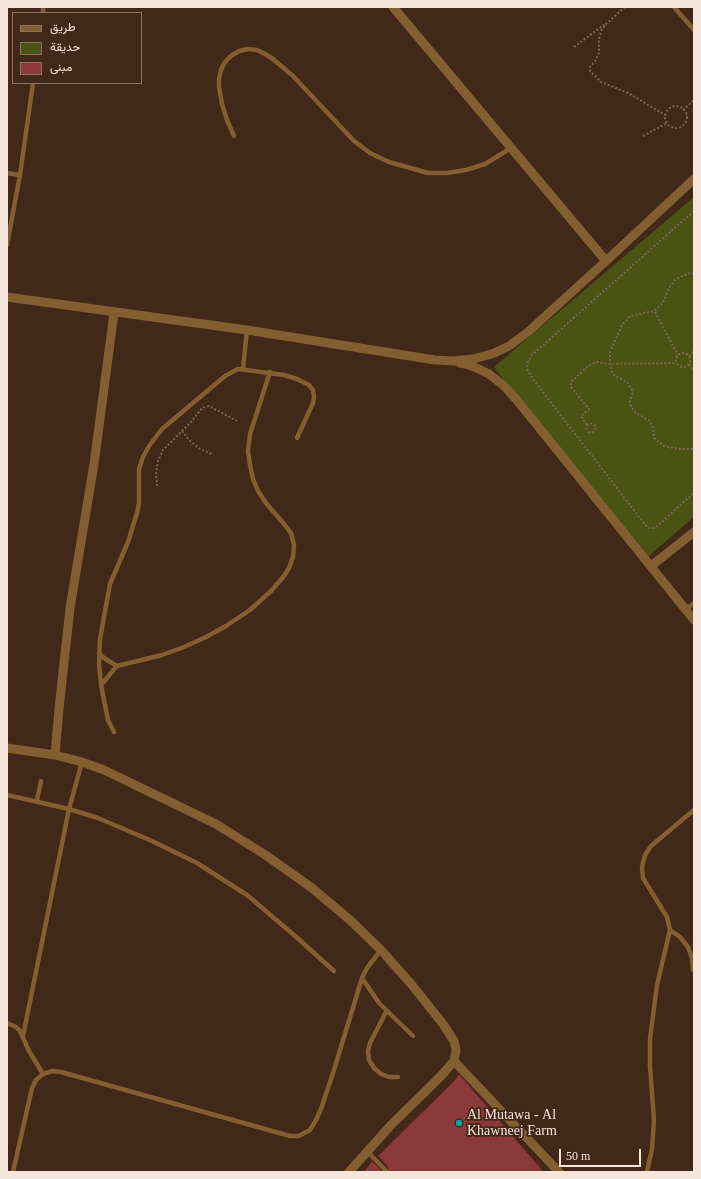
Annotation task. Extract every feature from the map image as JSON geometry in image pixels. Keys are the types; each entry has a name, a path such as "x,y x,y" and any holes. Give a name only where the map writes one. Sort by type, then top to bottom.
{"street":[{"path":"393,7 606,261"},
{"path":"7,297 114,313 247,330 435,360 454,361 480,357 492,354 509,346 528,332 694,179"},
{"path":"55,755 70,608 94,464 114,313"},
{"path":"454,361 488,374 503,385 516,399 694,620"},
{"path":"651,566 694,532"},
{"path":"7,748 55,755 82,762 124,779 216,824 268,856 312,888 345,916 381,950 412,986 449,1032 454,1041 456,1050 454,1061 367,1151 349,1172"},
{"path":"454,1061 560,1172"}],"lane":[{"path":"674,7 694,30"},
{"path":"234,136 222,104 219,79 221,70 228,59 239,51 248,49 257,50 273,59 293,76 354,141 370,153 389,162 428,173 447,173 466,170 485,164 511,148"},
{"path":"7,245 20,175 33,84"},
{"path":"7,173 20,175"},
{"path":"243,369 247,330"},
{"path":"114,732 108,720 101,685 99,653 100,639 110,584 138,514 139,470 143,457 149,446 162,429 225,376 238,369 270,372 297,379 309,385 313,390 313,403 297,438"},
{"path":"101,685 117,666 169,652 206,637 226,626 250,610 271,591 289,568 294,551 291,533 258,491 253,478 248,451 250,434 270,372"},
{"path":"685,610 694,603"},
{"path":"99,653 117,666"},
{"path":"23,1036 70,809 82,762"},
{"path":"37,800 41,781"},
{"path":"7,795 37,800 98,818 152,841 197,863 247,895 334,971"},
{"path":"646,1172 652,1149 654,1120 650,1066 652,1019 657,984 670,930 667,917 661,905 643,878 642,867 645,855 651,846 694,810"},
{"path":"670,930 680,937 688,947 692,958 693,970"},
{"path":"13,1172 32,1088 36,1080 43,1074 52,1071 61,1072 290,1136 299,1136 310,1130 321,1109 362,978 367,968 381,950"},
{"path":"362,978 386,1012 413,1036"},
{"path":"386,1012 370,1043 368,1051 369,1060 374,1068 381,1074 389,1077 398,1077"},
{"path":"7,1024 16,1027 23,1036 43,1074"},
{"path":"367,1151 387,1172"}],"path":[{"path":"574,47 606,24 624,7"},
{"path":"606,24 601,31 599,39 599,53 596,60 590,67 590,72 601,82 628,93 665,115 667,123 673,127 681,126 686,120 683,110 676,106 672,107 666,112 665,115"},
{"path":"683,110 694,100"},
{"path":"644,136 667,123"},
{"path":"694,211 532,355 528,360 527,366 532,378 647,527 654,528 694,493"},
{"path":"694,274 690,273 676,279 669,288 663,303 654,311 630,316 622,325 610,352 610,364 614,376 623,379 630,386 632,390 630,402 631,407 636,413 650,421 653,428 654,438 664,446 678,449 694,449"},
{"path":"654,311 678,355"},
{"path":"689,356 694,352"},
{"path":"676,363 675,360 678,355 684,353 689,356"},
{"path":"688,365 690,362 689,356"},
{"path":"587,425 594,425 595,429 593,432 591,433 587,431 587,425 582,416 589,409 570,388 570,383 592,363 676,363 680,367 686,367 688,365"},
{"path":"688,365 694,369"},
{"path":"157,486 156,473 158,461 163,450 202,408 205,406 213,408 237,421"},
{"path":"182,431 190,441 200,449 212,454"}],"green space":[{"path":"694,197 694,517 643,561 494,367"}],"building":[{"name":"Al Mutawa - Al Khawneej Farm","path":"459,1074 544,1172 388,1172 388,1167 378,1156 454,1081"},
{"path":"372,1161 383,1172 364,1172"}],"place":[{"name":"Al Mutawa - Al Khawneej Farm","path":"459,1123"}]}
